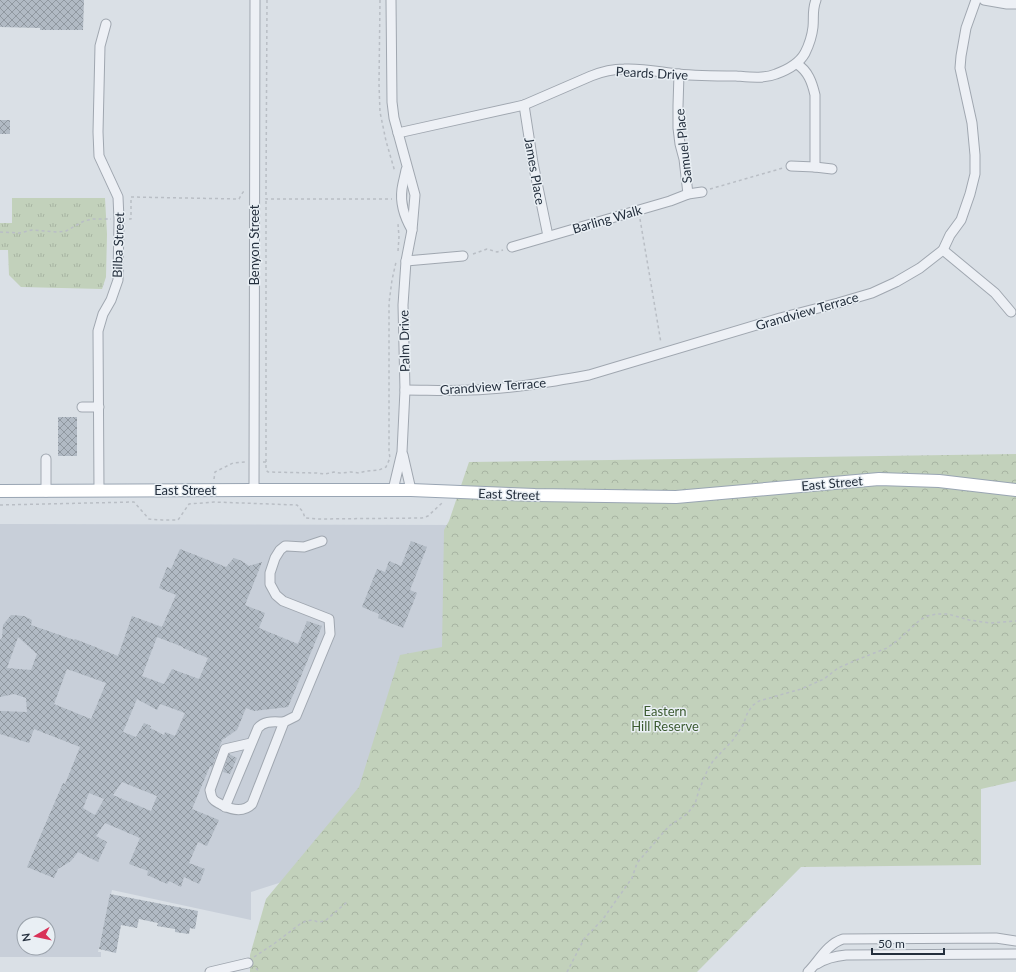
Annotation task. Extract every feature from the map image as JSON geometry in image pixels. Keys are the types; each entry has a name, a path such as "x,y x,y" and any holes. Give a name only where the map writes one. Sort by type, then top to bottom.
{"main road":[{"name":"East Street","path":"0,491 411,490 534,495 676,497 879,479 939,481 1016,490"}],"street":[{"name":"Benyon Street","path":"254,490 255,0"},
{"name":"Palm Drive","path":"391,0 392,102 394,118 415,195 412,230 401,261 405,390 402,452 393,490"},
{"path":"815,167 815,95 808,75 803,68 797,64 810,41 813,26 813,11 816,0"},
{"name":"Grandview Terrace","path":"405,390 470,390 501,388 590,375 780,318 872,293 896,282 920,268 943,250 950,235 961,220 975,174 972,123 960,68 966,28 976,0"},
{"path":"984,0 1006,4 1016,4"},
{"name":"Bilba Street","path":"100,491 98,331 118,280 119,219 118,197 100,156 98,125 100,46 106,24"},
{"name":"Peards Drive","path":"398,133 524,105 608,70 630,69 679,74 767,76 775,75 797,64"},
{"name":"Samuel Place","path":"679,74 678,128 684,159 688,194"},
{"name":"James Place","path":"524,105 533,163 548,236"},
{"name":"Palm Drive","path":"406,162 405,177 402,188 402,200 407,221 412,230"},
{"path":"791,166 832,169"},
{"name":"Barling Walk","path":"512,247 670,201 688,194 702,192"},
{"path":"943,250 995,294 1011,312"},
{"path":"401,261 463,256"},
{"path":"82,407 99,407"},
{"name":"Palm Drive","path":"402,452 411,490"},
{"path":"46,459 46,492"},
{"path":"251,743 225,749 210,790 211,796 214,800 225,807 234,810 249,808 252,804 283,725 296,716 330,634 330,619 283,601 276,595 270,584 270,573 275,558 280,550 285,546 304,547 322,540"},
{"path":"225,807 258,728 261,724 267,722 283,725"},
{"path":"811,969 829,948 836,942 843,940 996,938 1016,941"},
{"path":"811,969 823,960 846,955 1016,954"},
{"path":"210,972 248,963"}],"path":[{"path":"267,0 266,470 268,472 325,474 334,472 340,474 379,470 386,467 390,458 389,303 392,280 401,261"},
{"path":"702,192 791,166"},
{"path":"131,219 131,197 239,199 242,192"},
{"path":"266,199 395,199"},
{"path":"638,210 663,353"},
{"path":"0,232 20,233 32,230 57,232 66,231 84,221 108,218"},
{"path":"397,255 399,237 398,219"},
{"path":"463,256 487,249 497,252 512,247"},
{"path":"214,479 215,472 232,463 266,462"},
{"path":"567,972 584,939 603,919 632,878 637,863 669,826 687,814 695,804 708,769 713,761 733,740 743,725 752,706 759,701 801,689 824,679 838,668 859,658 887,648 920,620 927,616 948,614 969,620 990,623 1016,621"},
{"path":"248,963 254,957 300,924 313,920 318,922 325,921 347,902"}],"shaded area":[{"path":"0,524 462,525 463,824 251,892 251,920 112,890 98,952 101,952 101,957 0,957"}],"green space":[{"path":"12,198 105,198 107,234 106,277 102,289 21,287 9,275 8,250 0,250 0,223 12,223"},
{"name":"Eastern Hill Reserve","path":"1016,454 1016,781 981,789 981,865 801,867 697,972 250,972 250,955 266,899 359,787 400,655 442,647 444,530 449,521 469,462"}],"building":[{"path":"0,0 84,0 83,30 40,30 40,28 0,27"},
{"path":"0,120 10,120 10,134 0,134"},
{"path":"58,417 77,417 77,456 58,456"},
{"path":"411,541 427,547 410,590 417,593 403,628 378,618 379,614 362,607 377,569 385,572 389,561 401,566"},
{"path":"180,549 226,567 234,558 249,566 262,562 245,605 265,613 259,628 298,644 307,621 322,626 288,707 254,711 246,708 237,730 222,740 212,767 210,766 192,809 219,820 207,846 198,842 189,863 205,869 199,884 184,877 181,887 169,881 167,884 147,875 148,871 129,864 140,838 105,823 96,836 107,842 98,862 78,852 71,861 58,869 54,878 27,867 63,783 65,784 80,747 34,729 29,743 0,734 0,711 27,712 26,698 14,694 0,697 0,640 2,638 3,625 11,615 24,616 32,620 31,625 74,640 75,639 118,656 132,616 162,627 176,595 159,588 167,567 171,569","holes":["18,637 37,654 31,670 7,668","157,637 208,658 199,679 172,669 164,684 142,676","67,669 106,683 91,719 54,704","137,699 157,710 160,704 185,713 175,736 165,732 164,735 150,728 151,726 144,723 136,737 123,732","122,782 157,796 151,811 113,795","89,793 104,799 95,815 83,808"]},
{"path":"229,754 237,758 230,774 223,772"},
{"path":"110,894 198,911 195,929 190,928 189,934 175,932 175,929 157,926 158,923 139,919 137,928 121,925 116,953 99,949"}]}
